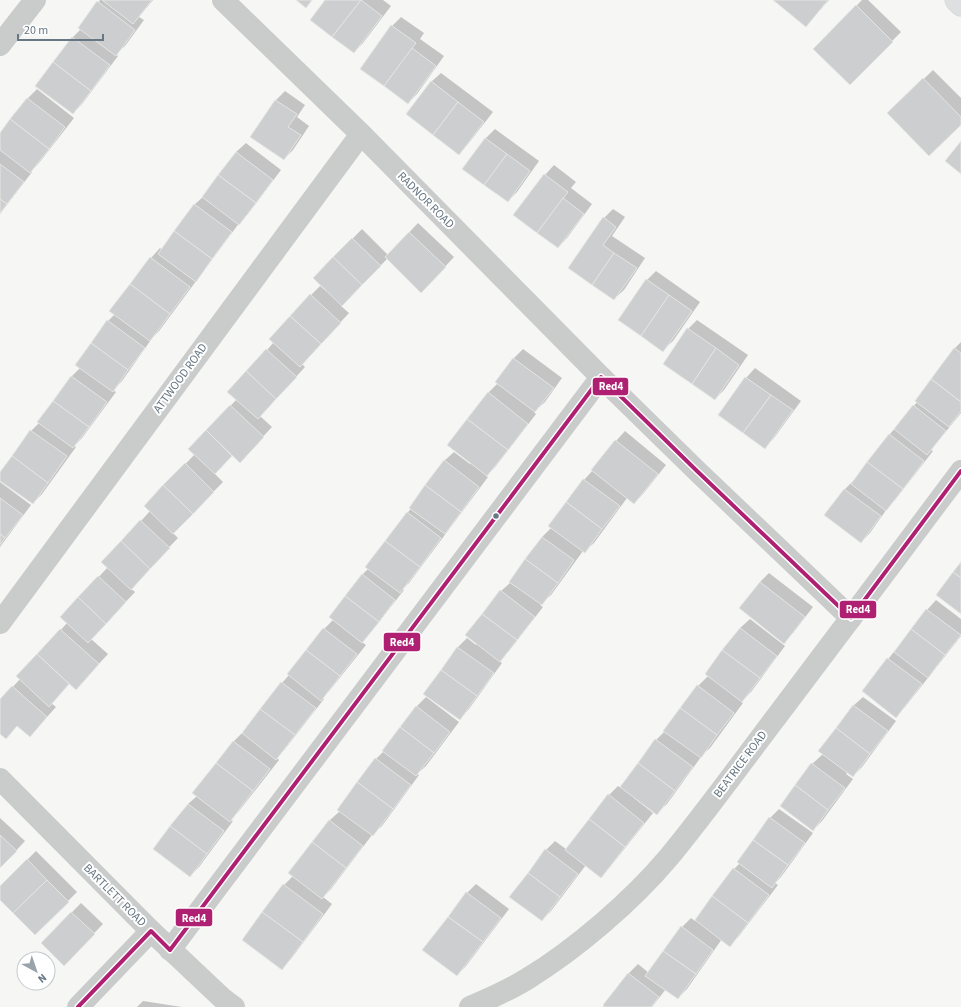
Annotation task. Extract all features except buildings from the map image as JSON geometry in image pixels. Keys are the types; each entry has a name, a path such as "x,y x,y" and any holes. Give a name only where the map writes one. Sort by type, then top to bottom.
{"main road":[{"path":"956,0 961,5"}],"street":[{"path":"0,45 35,0"},
{"name":"RADNOR ROAD","path":"223,0 361,134 601,377 851,618"},
{"name":"ATTWOOD ROAD","path":"0,622 361,134"},
{"path":"170,950 601,377"},
{"name":"BEATRICE ROAD","path":"470,1007 526,980 560,956 608,918 668,858 851,618 961,470"},
{"name":"BARTLETT ROAD","path":"0,779 170,950 222,998 234,1007"},
{"path":"78,1007 151,931"}],"transit line":[{"name":"Red4","path":"78,1007 151,931 170,950 601,377 851,618 961,471"}]}
